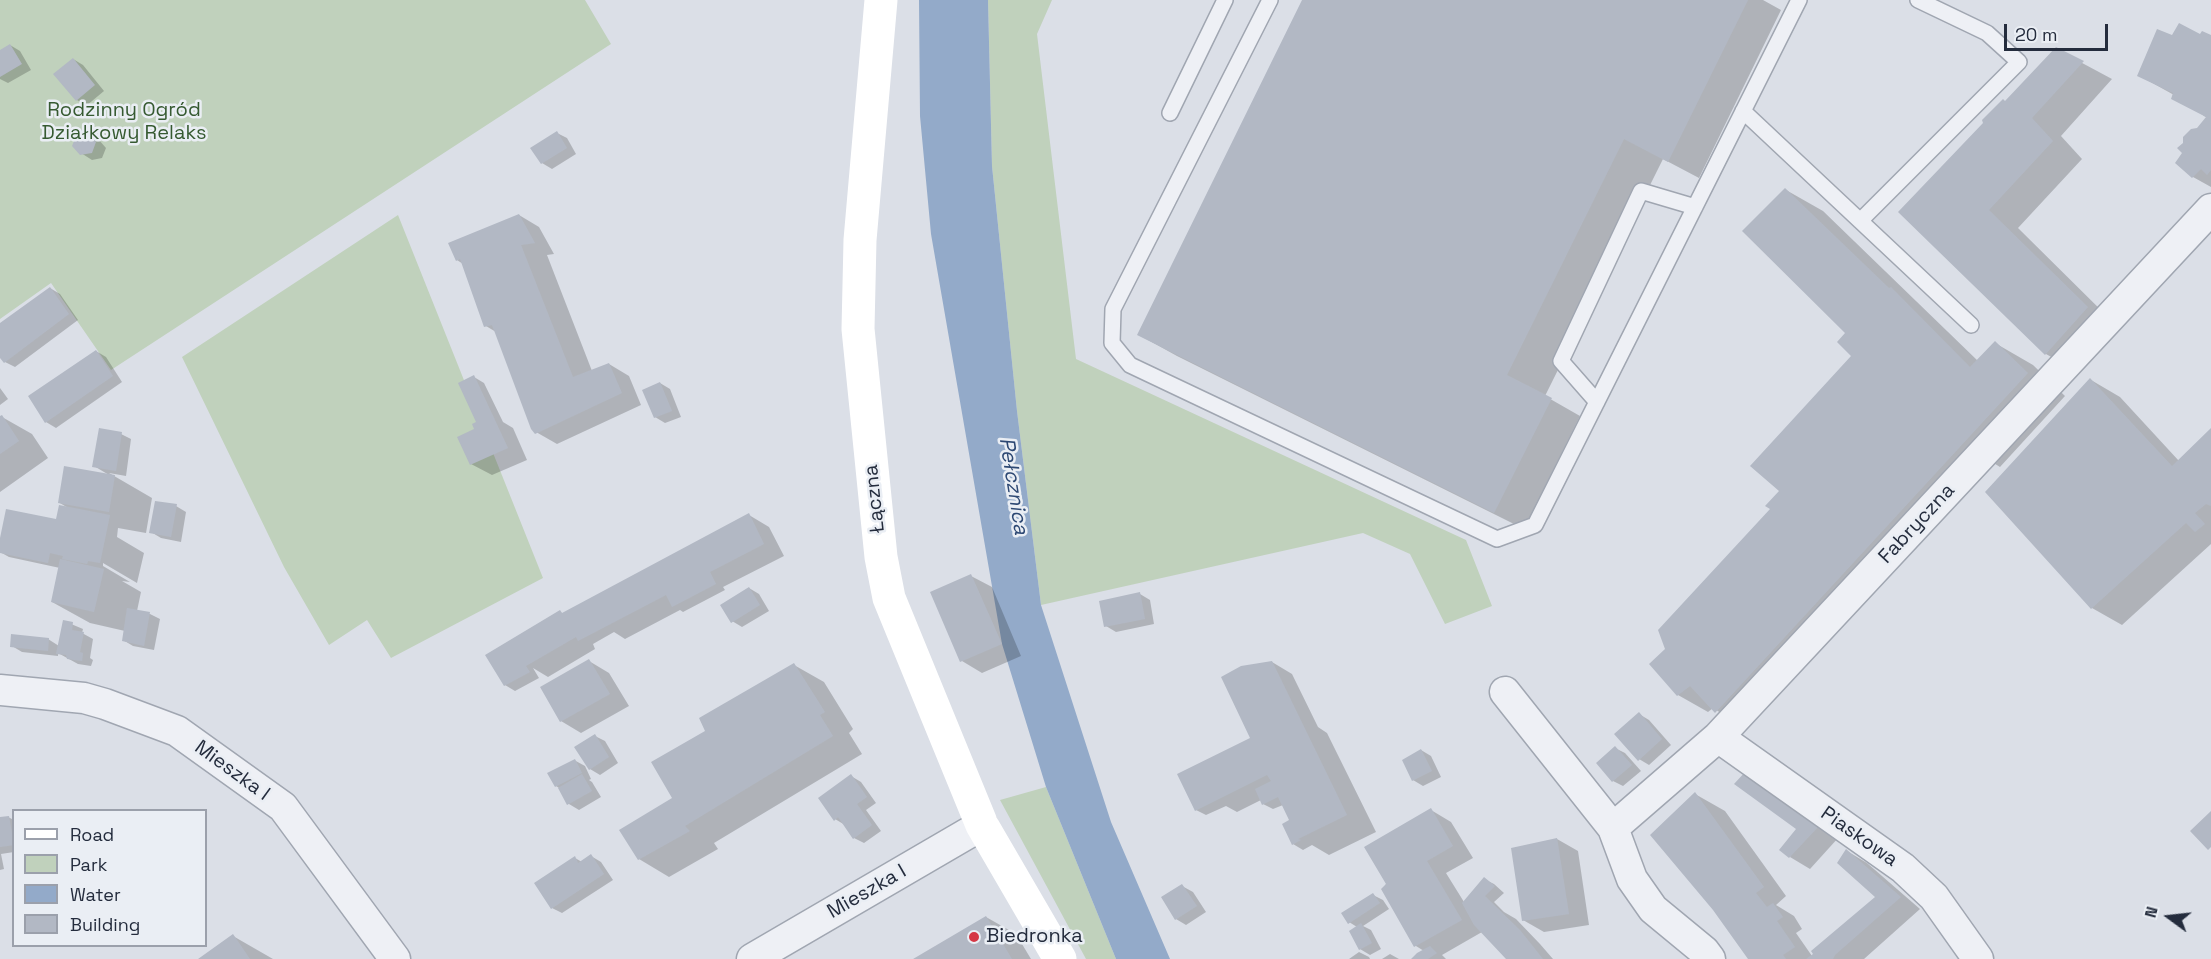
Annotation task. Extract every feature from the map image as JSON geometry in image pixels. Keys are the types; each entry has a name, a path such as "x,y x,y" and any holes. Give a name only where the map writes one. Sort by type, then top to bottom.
{"street":[{"name":"Łączna","path":"881,0 860,240 858,328 881,557 889,598 982,825 1060,959"},
{"name":"Fabryczna","path":"1613,828 1718,737 2211,209"},
{"name":"Mieszka I","path":"0,690 84,698 177,731 283,807 394,959"},
{"path":"1505,692 1613,828 1632,879 1653,909 1704,951 1710,959"},
{"name":"Piaskowa","path":"1718,737 1903,868 1934,897 1978,959"},
{"name":"Mieszka I","path":"752,959 982,825"}],"lane":[{"path":"1170,113 1225,0"},
{"path":"1270,0 1113,309 1112,343 1130,365 1497,539 1535,525 1799,0"},
{"path":"1860,221 2019,62 1986,33 1918,0"},
{"path":"1743,111 1971,325"},
{"path":"1597,402 1561,361 1641,191 1695,207"}],"green space":[{"name":"Rodzinny Ogród Działkowy Relaks","path":"0,0 585,0 611,44 111,370 51,283 0,319"},
{"path":"988,0 1052,0 1037,34 1076,359 1466,540 1492,606 1445,624 1410,554 1363,533 1041,605 1017,411 992,166"},
{"path":"398,215 543,578 391,658 367,620 329,645 284,567 182,357"},
{"path":"1046,787 1116,959 1086,959 1000,800"}],"water":[{"name":"Pełcznica","path":"919,0 988,0 992,166 1017,411 1041,605 1111,822 1170,959 1116,959 1046,787 1002,644 931,234 920,116"}],"building":[{"path":"1302,0 1748,0 1668,162 1624,139 1507,375 1552,398 1494,513 1137,335"},
{"path":"2179,23 2200,34 2202,31 2211,35 2211,170 2207,175 2201,169 2192,178 2175,163 2182,153 2177,148 2183,143 2183,137 2191,129 2197,128 2206,117 2171,99 2173,93 2137,76 2157,29 2172,35"},
{"path":"10,44 22,64 0,77 0,50"},
{"path":"2056,47 2084,61 2032,118 2053,141 1989,210 2088,307 2045,355 1898,212 1983,123 1982,120 2003,99 2005,101"},
{"path":"73,58 95,85 76,101 53,74"},
{"path":"557,131 567,148 541,164 530,148"},
{"path":"89,133 96,142 92,153 80,155 72,146 77,134"},
{"path":"1785,188 1889,288 1891,287 1970,367 1995,341 2028,373 1715,713 1690,686 1677,696 1649,664 1665,649 1658,630 1770,509 1765,506 1779,491 1750,466 1851,356 1837,342 1845,333 1742,231"},
{"path":"519,214 535,243 521,245 573,377 609,363 622,393 535,434 531,429 492,325 484,327 460,259 456,261 448,243"},
{"path":"50,287 69,314 4,363 0,358 0,323"},
{"path":"96,350 113,376 45,423 28,396"},
{"path":"474,375 508,448 470,465 457,437 474,429 472,424 476,422 458,383"},
{"path":"2090,378 2172,466 2211,428 2211,506 2206,504 2195,513 2205,524 2195,532 2186,523 2091,609 1985,492"},
{"path":"660,382 672,411 654,418 642,390"},
{"path":"2,415 19,441 0,454 0,416"},
{"path":"99,428 122,432 116,471 92,467"},
{"path":"64,466 115,475 109,512 58,503"},
{"path":"155,501 177,504 171,537 149,533"},
{"path":"59,505 110,515 100,563 88,561 87,564 62,559 63,556 50,553 48,563 0,553 0,538 6,509 56,519"},
{"path":"749,513 764,544 710,572 716,584 672,607 666,595 578,641 576,637 526,666 530,672 504,686 485,655 560,610 562,613"},
{"path":"60,559 104,569 94,612 51,602"},
{"path":"971,574 1002,644 960,662 930,592"},
{"path":"749,587 760,605 731,623 720,605"},
{"path":"1140,592 1145,619 1104,627 1099,601"},
{"path":"127,608 150,612 144,646 122,641"},
{"path":"63,620 73,622 72,630 84,632 80,652 83,653 82,661 67,659 66,655 56,654"},
{"path":"11,634 49,638 48,651 10,647"},
{"path":"589,659 610,694 560,722 540,687"},
{"path":"1272,661 1347,815 1298,839 1301,840 1292,845 1282,824 1289,820 1278,797 1262,805 1255,789 1271,781 1267,775 1195,811 1177,774 1250,738 1221,677 1241,666"},
{"path":"794,663 825,712 820,715 833,736 685,826 690,831 638,860 619,830 672,798 651,762 705,731 699,718"},
{"path":"1639,712 1662,739 1638,761 1614,734"},
{"path":"595,734 609,757 589,770 574,747"},
{"path":"1615,746 1632,765 1612,782 1596,763"},
{"path":"1421,749 1432,771 1412,781 1402,760"},
{"path":"575,759 582,773 555,787 547,773"},
{"path":"1746,771 1820,825 1789,858 1779,850 1796,829 1734,784"},
{"path":"582,774 592,791 567,805 558,788"},
{"path":"851,774 867,797 857,804 872,825 853,839 838,817 834,821 818,798"},
{"path":"1695,792 1764,887 1756,893 1767,907 1773,903 1783,917 1777,921 1795,947 1783,955 1786,959 1748,959 1713,910 1650,835"},
{"path":"1431,808 1453,846 1427,861 1462,920 1414,947 1381,889 1386,884 1364,847"},
{"path":"2211,811 2211,847 2208,850 2190,831"},
{"path":"9,816 12,845 0,847 0,817"},
{"path":"1557,838 1569,914 1522,921 1511,848"},
{"path":"1846,849 1901,897 1833,959 1806,959 1813,954 1811,951 1875,897 1837,863"},
{"path":"591,854 604,874 551,909 534,883 575,856 578,863"},
{"path":"1484,877 1495,886 1485,896 1520,930 1543,959 1506,959 1474,925 1462,903"},
{"path":"1182,884 1197,906 1175,920 1161,897"},
{"path":"1373,893 1380,903 1348,924 1341,913"},
{"name":"Biedronka","path":"986,916 1012,959 913,959"},
{"path":"1361,923 1372,943 1359,950 1349,931"},
{"path":"233,934 250,959 198,959"},
{"path":"1430,946 1437,953 1428,959 1411,959 1417,953"}],"place":[{"name":"Biedronka","path":"974,937"}]}
